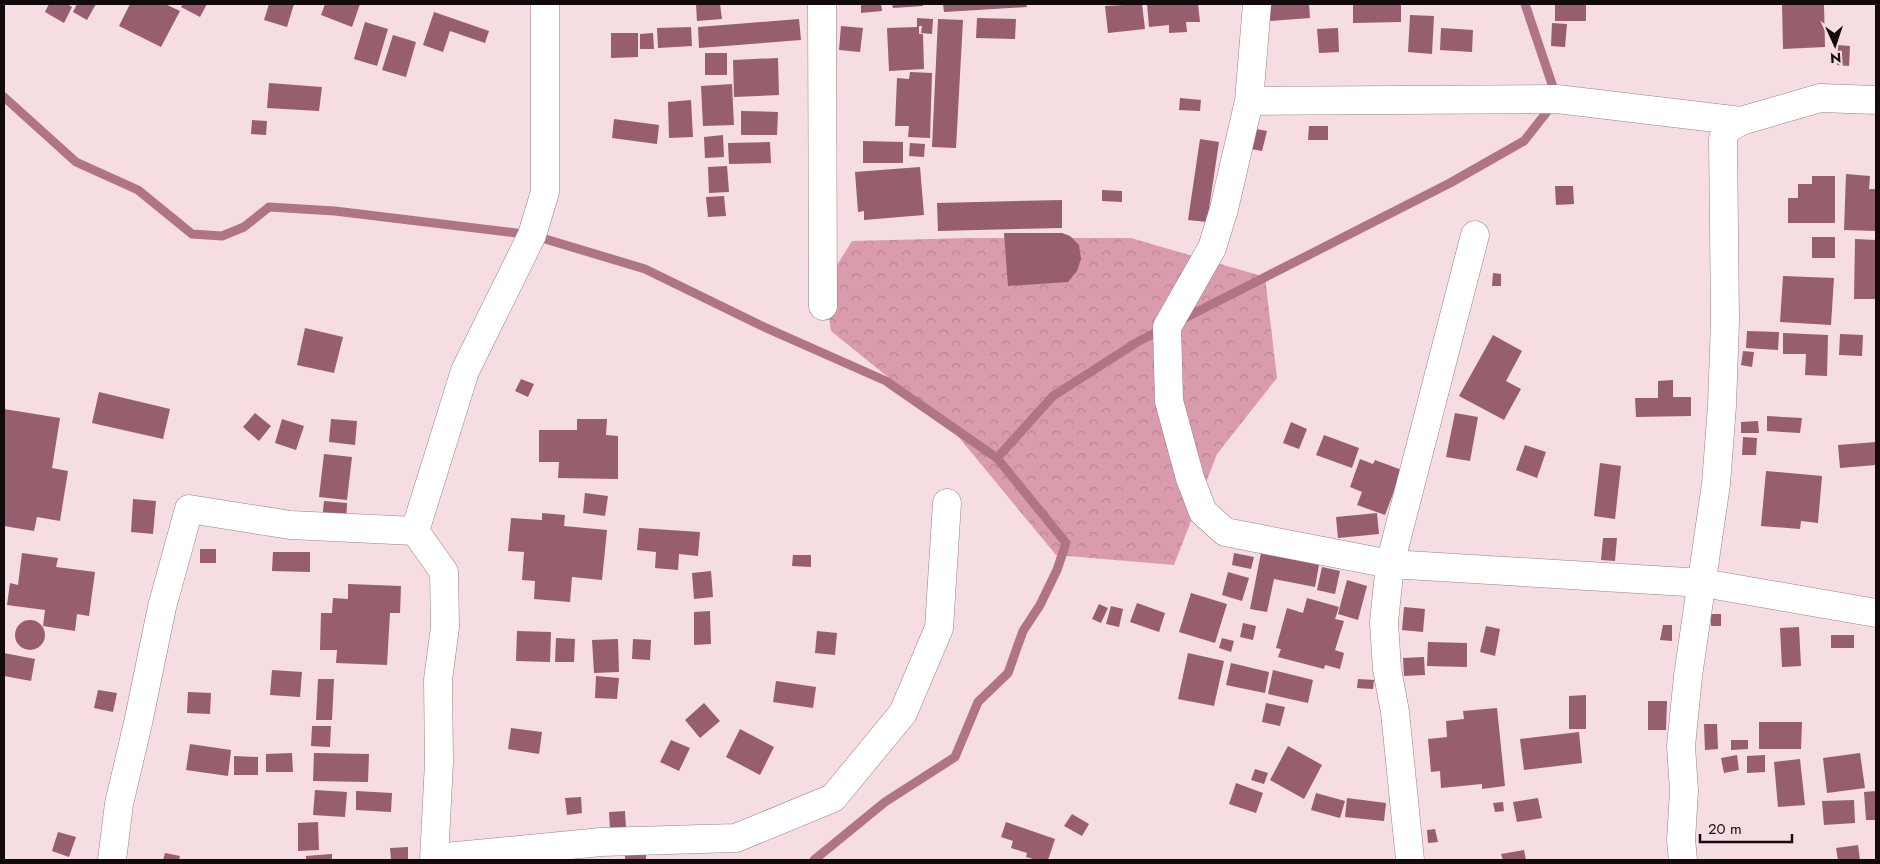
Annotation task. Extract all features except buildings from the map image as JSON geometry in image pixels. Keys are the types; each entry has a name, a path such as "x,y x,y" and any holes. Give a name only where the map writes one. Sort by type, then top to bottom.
{"street":[{"path":"415,531 465,371 532,236 545,192 545,4"},
{"path":"822,4 822,306"},
{"path":"1257,4 1249,101 1234,171 1212,248 1167,327 1169,400 1190,478 1203,512 1225,532 1390,564 1703,583 1876,613"},
{"path":"1683,860 1681,840 1684,791 1681,746 1688,676 1716,484 1722,406 1725,321 1722,149 1727,129 1741,120 1820,98 1876,100"},
{"path":"1249,101 1557,99 1741,120"},
{"path":"1410,860 1395,712 1386,660 1384,622 1390,564 1475,235"},
{"path":"415,531 444,572 445,627 438,680 439,762 435,859 601,842 736,838 833,798 903,713 939,628 947,503"},
{"path":"112,860 119,804 162,607 189,509 290,525 415,531"}],"green space":[{"path":"969,238 1131,238 1265,277 1277,378 1217,454 1174,565 1056,555 952,429 831,331 824,286 852,241"}],"waterway":[{"path":"1179,321 1450,183 1524,141 1557,99 1525,4"},
{"path":"4,97 76,162 138,190 192,234 222,236 244,227 269,207 335,211 532,235 645,269 762,326 886,381 997,458 1066,543 1057,570 1040,605 1023,631 1008,673 978,702 955,757 885,802 814,860"},
{"path":"997,458 1053,396 1139,341 1163,329"}]}
